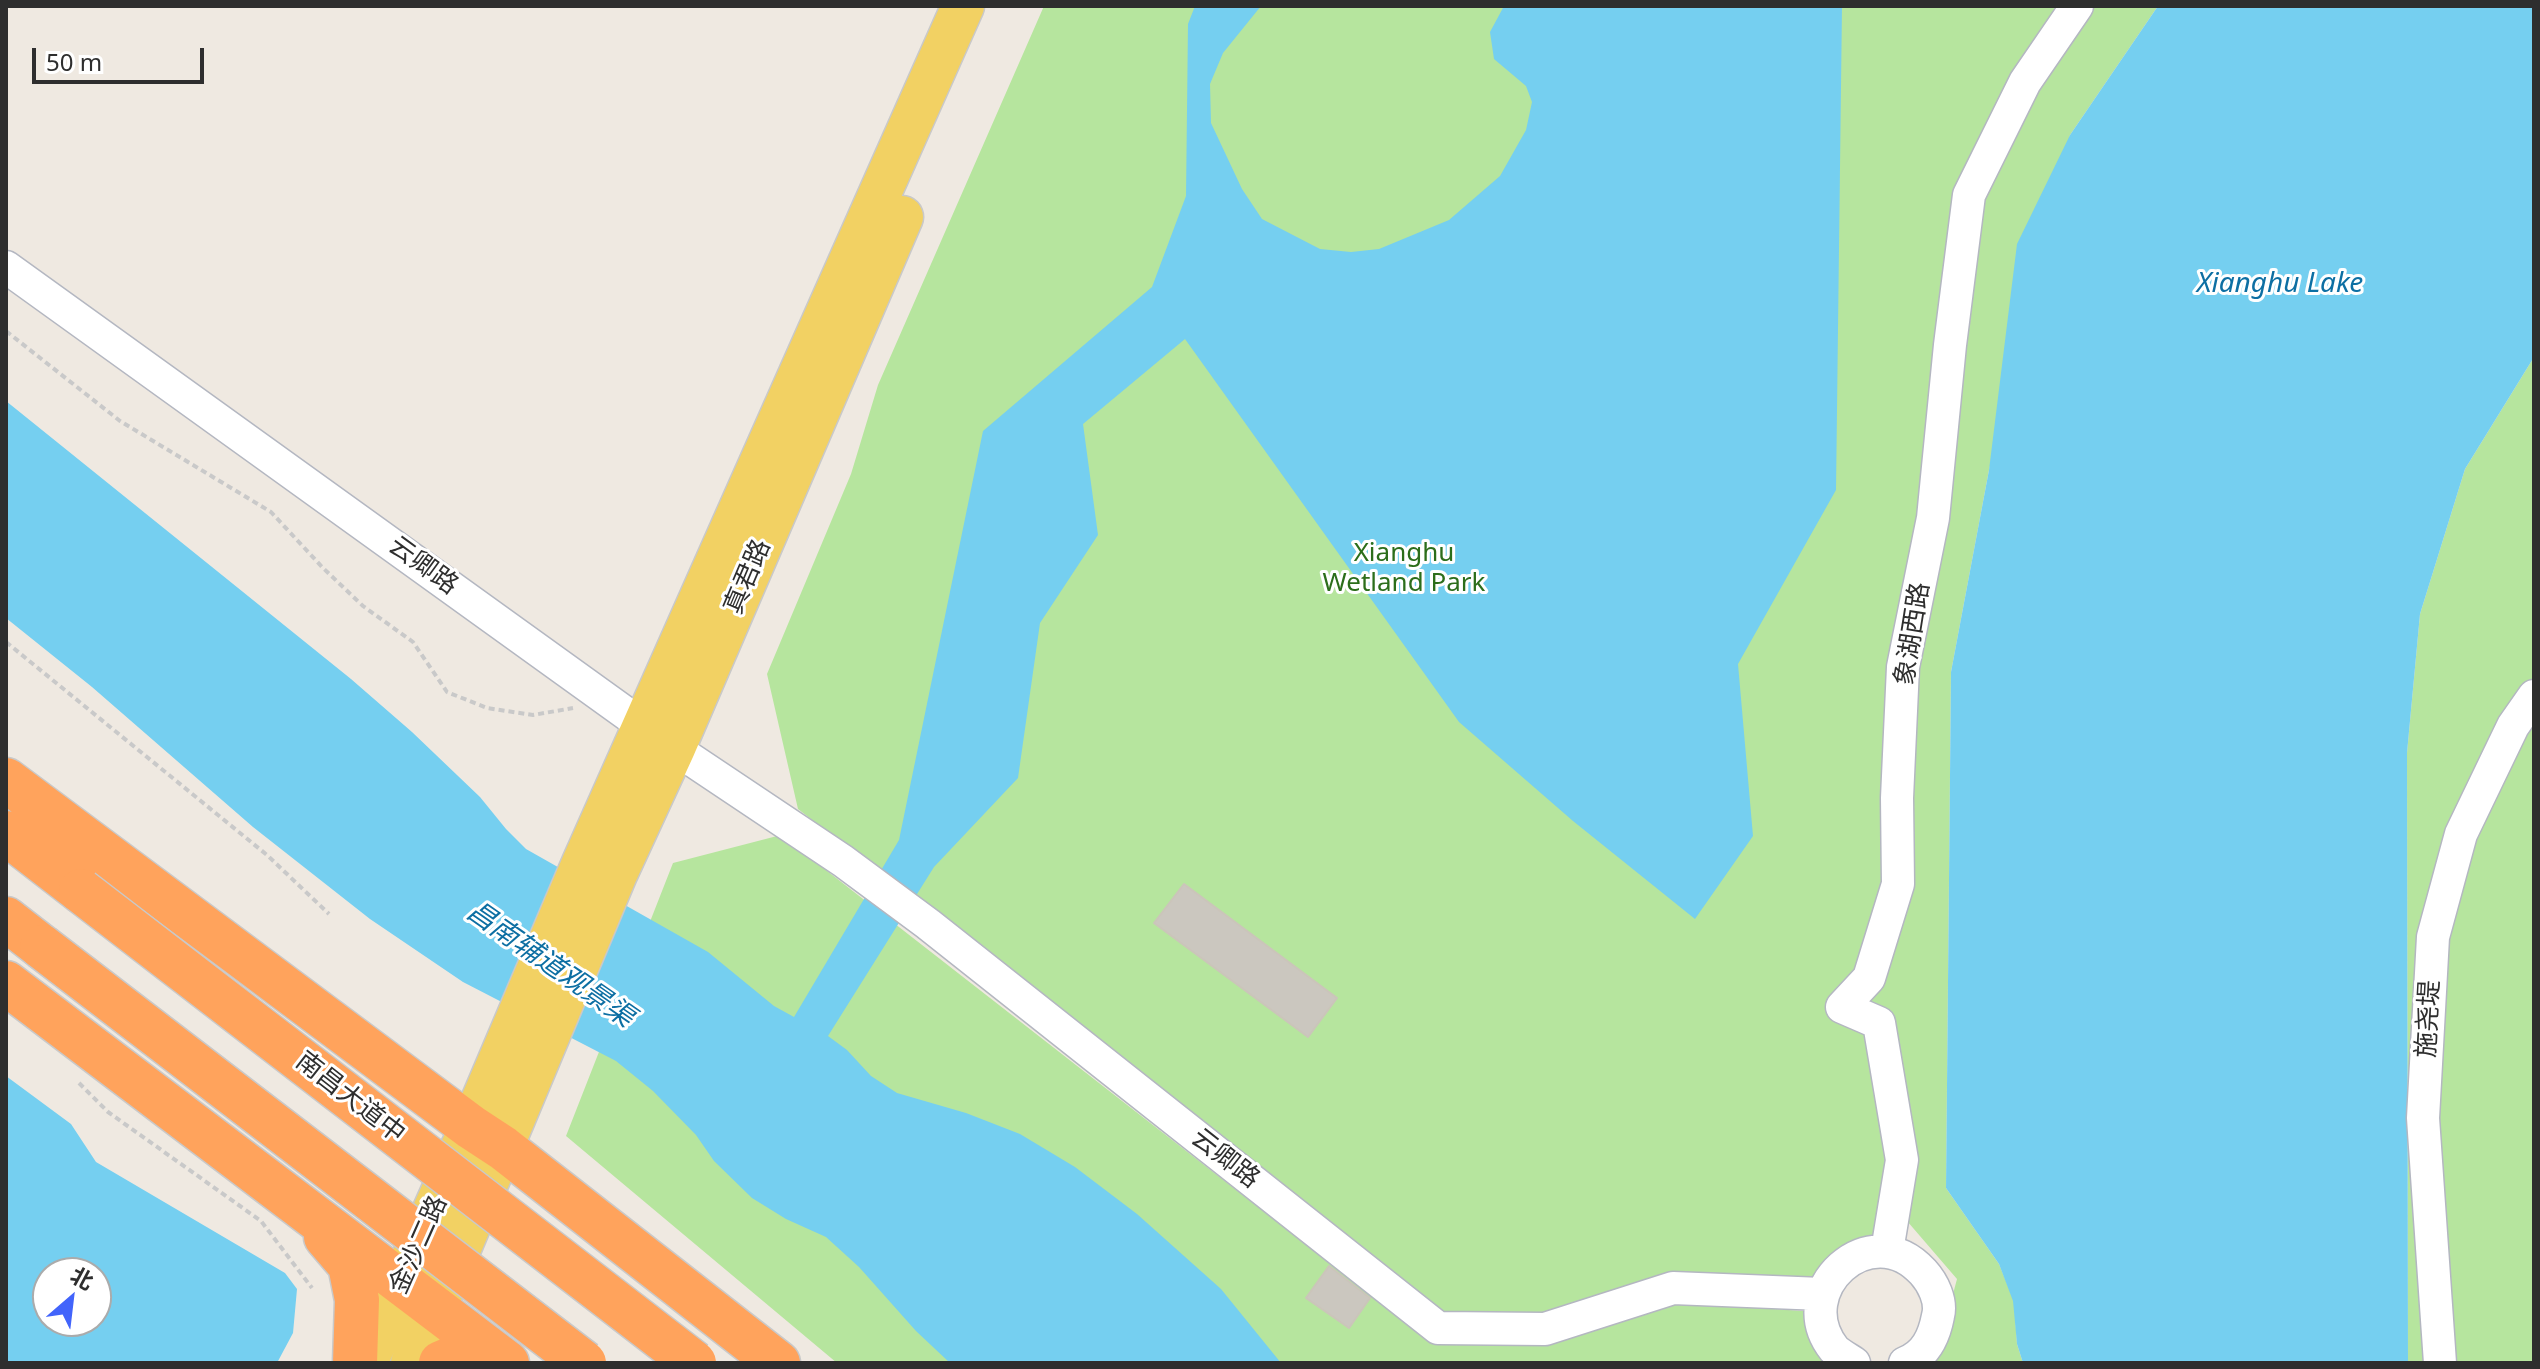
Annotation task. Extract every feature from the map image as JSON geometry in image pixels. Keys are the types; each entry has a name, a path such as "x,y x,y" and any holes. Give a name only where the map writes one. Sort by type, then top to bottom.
{"highway":[{"path":"6,780 487,1138 778,1363"},
{"name":"南昌大道中","path":"6,833 694,1363"},
{"path":"6,919 584,1363"},
{"path":"6,983 505,1361"},
{"path":"302,1208 350,1265 357,1300 355,1363"},
{"path":"441,1363 467,1352 505,1361"}],"main road":[{"name":"真君路","path":"659,737 963,6"},
{"name":"真君路","path":"487,1138 600,868 993,6"},
{"name":"金沙二路","path":"366,1363 419,1296 487,1138"},
{"name":"金沙二路","path":"412,1363 419,1296"}],"street":[{"name":"象湖西路","path":"1887,1251 1902,1160 1879,1023 1842,1007 1869,978 1898,884 1897,798 1903,667 1933,518 1969,195 2025,82 2077,6"},
{"name":"云卿路","path":"6,267 659,737 843,861 928,924 1438,1328 1545,1329 1673,1288 1822,1294"},
{"name":"施尧堤","path":"2440,1363 2423,1118 2433,937 2461,834 2513,726 2534,696"},
{"path":"1854,1363 1835,1349 1821,1323 1822,1294 1836,1270 1859,1254 1887,1251 1914,1261 1933,1282 1940,1310 1933,1338 1912,1362"}],"path":[{"path":"6,331 120,421 271,512 363,606 413,642 447,692 487,708 533,715 611,702"},
{"path":"6,642 267,855 329,914"},
{"path":"78,1082 108,1112 261,1221 312,1288"}],"green space":[{"name":"Xianghu Wetland Park","path":"1044,6 2158,6 2070,135 1989,470 1951,672 1946,1188 1999,1264 2014,1301 2017,1344 2023,1363 1924,1363 1940,1343 1957,1279 1901,1214 1807,1283 1461,1326 798,809 767,674 851,474 878,385"},
{"path":"2534,357 2534,1363 2408,1363 2407,753 2420,614 2465,469"},
{"path":"781,835 1426,1338 1674,1302 1803,1311 1840,1363 837,1363 566,1136 673,863"}],"water":[{"name":"昌南辅道观景渠","path":"1195,6 1261,6 1223,53 1210,84 1211,123 1242,189 1262,219 1320,249 1351,252 1379,249 1449,220 1500,176 1526,130 1532,102 1526,86 1494,59 1490,32 1504,6 1842,6 1836,490 1738,664 1753,836 1695,919 1573,821 1459,722 1185,339 1083,424 1098,535 1040,623 1018,778 934,867 828,1036 847,1050 871,1076 897,1093 966,1113 1020,1134 1075,1167 1137,1214 1221,1289 1281,1363 950,1363 916,1331 859,1267 826,1237 786,1219 752,1198 714,1161 696,1135 653,1091 616,1061 463,982 370,919 253,827 92,687 6,618 6,401 351,679 480,797 526,849 708,952 774,1006 794,1017 899,840 983,431 1152,287 1186,196 1188,24"},
{"name":"Xianghu Lake","path":"2158,6 2534,6 2534,357 2465,469 2420,614 2407,753 2408,1363 2023,1363 2017,1344 2013,1301 1999,1264 1946,1188 1951,672 1989,470 2017,244 2070,135"},
{"path":"6,1076 71,1124 96,1162 285,1273 297,1289 293,1333 277,1363 6,1363"}],"building":[{"path":"1184,884 1337,998 1308,1037 1154,923"},
{"path":"1329,1266 1370,1298 1349,1328 1306,1298"}]}
